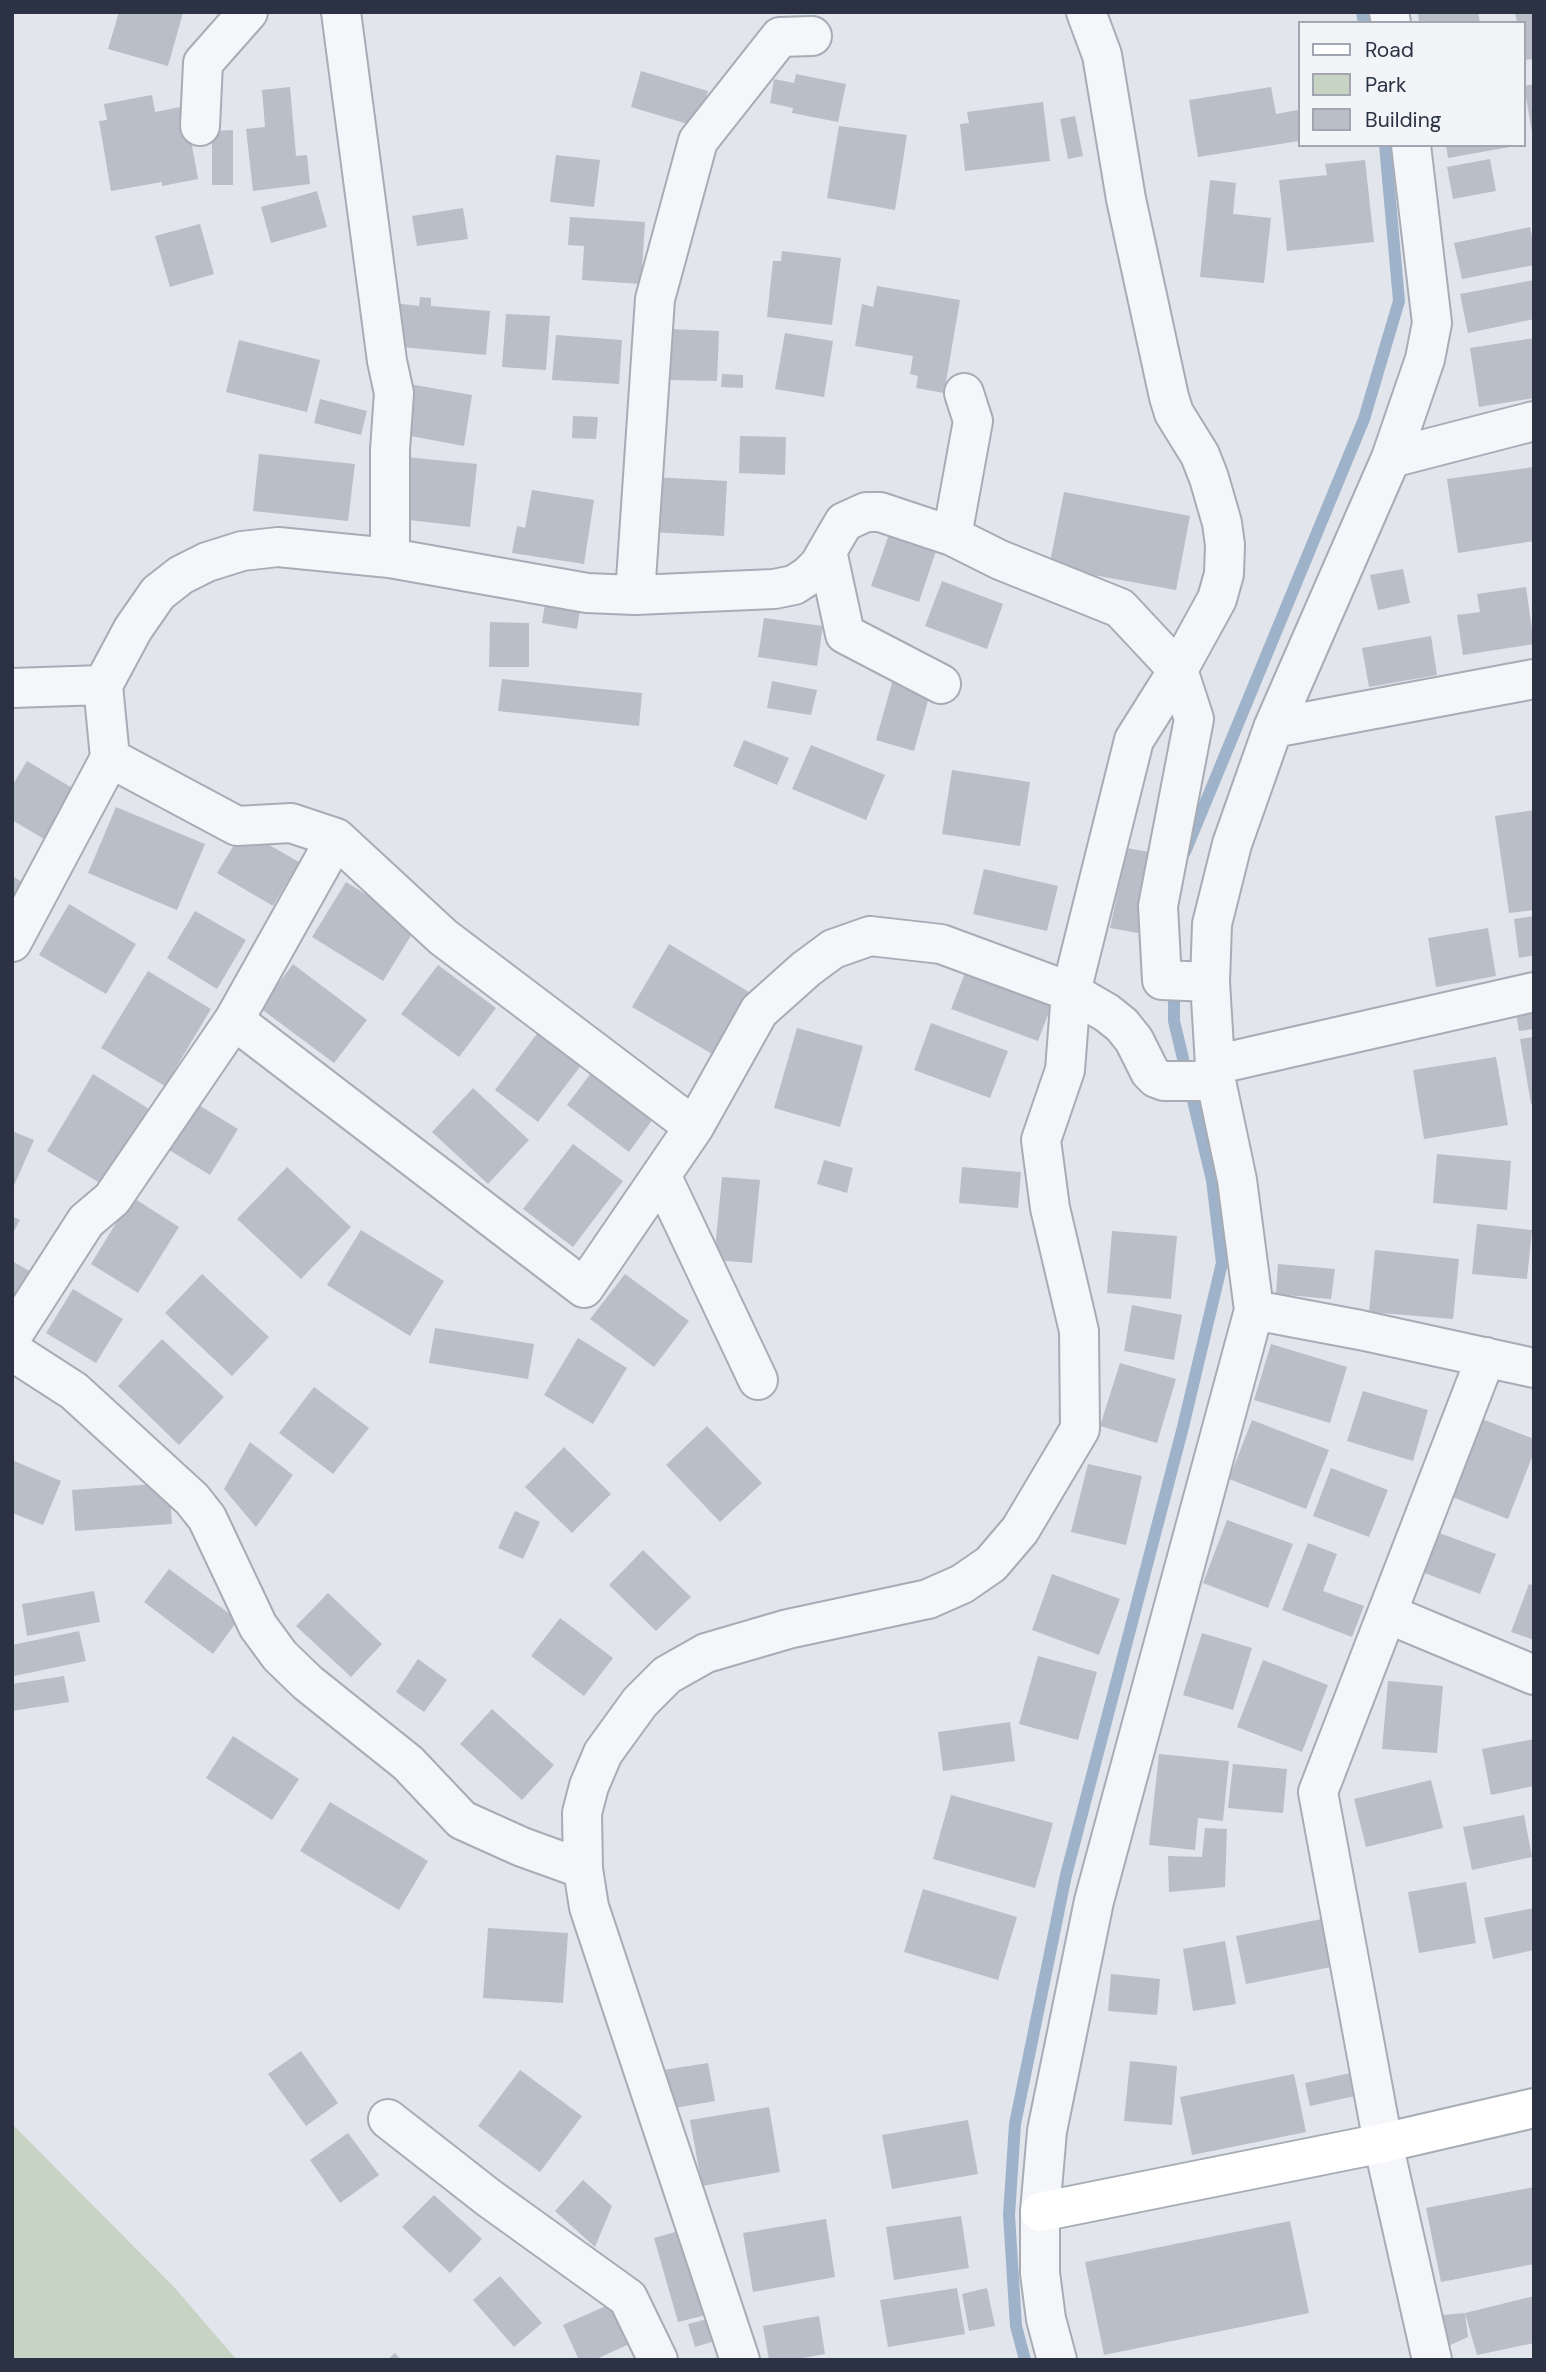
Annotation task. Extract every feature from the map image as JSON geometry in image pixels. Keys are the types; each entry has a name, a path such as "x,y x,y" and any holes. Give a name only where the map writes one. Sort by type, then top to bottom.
{"street":[{"path":"200,126 203,63 248,12"},
{"path":"341,12 387,360 394,393 390,450 390,558"},
{"path":"740,2360 589,1907 583,1869 582,1813 589,1786 603,1754 640,1702 667,1675 706,1653 788,1629 928,1599 962,1584 991,1564 1020,1530 1080,1429 1079,1331 1050,1208 1041,1140 1065,1070 1071,992 1134,740 1178,670 1217,599 1224,574 1224,534 1209,478 1200,455 1174,413 1169,397 1126,199 1102,55 1086,12"},
{"path":"635,595 655,299 698,141 780,37 812,36"},
{"path":"1189,981 1212,924 1245,802 1273,728 1391,458 1425,359 1432,323 1410,147"},
{"path":"952,536 973,421 964,393"},
{"path":"1391,458 1534,421"},
{"path":"12,942 110,758 103,685 133,629 158,593 181,575 207,562 242,551 278,547 390,558 587,593 635,595 755,590 794,585 808,576 844,522 866,512 880,512 952,536 1000,560 1120,608 1178,670 1194,719 1158,906 1189,981 1213,1076 1237,1180 1254,1310 1094,1901 1047,2131 1040,2212 1040,2273 1046,2319 1057,2360"},
{"path":"827,551 845,634 941,684"},
{"path":"1273,728 1534,679"},
{"path":"12,688 103,685"},
{"path":"110,758 237,826 291,824 336,838 443,937 694,1127"},
{"path":"12,1336 86,1221 112,1199 234,1020 336,838"},
{"path":"234,1020 584,1288 694,1127 759,1012 806,969 833,949 870,936 941,944 1071,992 1107,1013 1122,1026 1134,1040 1150,1072 1164,1081 1213,1076 1534,992"},
{"path":"661,1175 758,1380"},
{"path":"1254,1310 1360,1329 1534,1368"},
{"path":"12,1350 74,1391 192,1499 207,1518 258,1626 280,1656 309,1683 408,1763 462,1820 522,1847 583,1869"},
{"path":"1432,2360 1383,2143 1318,1792 1486,1357"},
{"path":"1388,1614 1534,1675"},
{"path":"1040,2212 1383,2143 1534,2108"},
{"path":"387,2119 489,2198 628,2298 659,2360"}],"green space":[{"path":"12,2124 174,2287 237,2360 12,2360"}],"building":[{"path":"119,12 183,13 168,66 108,49"},
{"path":"1418,12 1478,12 1480,21 1419,21"},
{"path":"1515,12 1534,12 1534,59 1525,60 1525,21 1517,21"},
{"path":"641,71 708,91 698,127 631,107"},
{"path":"796,74 846,84 838,122 792,113 793,108 770,103 774,79 794,83"},
{"path":"1534,84 1534,132 1532,132 1525,86"},
{"path":"290,87 296,156 307,155 310,184 253,191 246,129 265,127 262,90"},
{"path":"1271,87 1276,114 1298,110 1298,141 1198,157 1189,100"},
{"path":"152,95 155,112 185,106 198,179 111,191 99,121 107,120 104,104"},
{"path":"1043,102 1050,161 965,171 960,124 969,123 967,112"},
{"path":"1075,116 1083,156 1068,159 1060,119"},
{"path":"839,126 907,135 895,210 827,198"},
{"path":"233,130 233,185 212,185 212,131"},
{"path":"1446,147 1510,147 1448,158"},
{"path":"556,155 600,160 594,207 550,202"},
{"path":"1490,159 1496,191 1453,199 1447,167"},
{"path":"1365,160 1374,242 1287,251 1279,180 1327,175 1325,164"},
{"path":"1210,180 1236,183 1233,214 1271,218 1264,283 1200,277"},
{"path":"317,191 327,227 271,243 261,207"},
{"path":"463,208 468,239 417,246 412,216"},
{"path":"570,217 645,222 641,284 582,280 584,246 568,245"},
{"path":"200,224 214,274 170,287 155,236"},
{"path":"1530,227 1534,265 1462,279 1454,243"},
{"path":"782,251 841,258 832,325 767,317 773,261 781,261"},
{"path":"1534,280 1534,319 1468,333 1460,294"},
{"path":"877,286 960,300 944,393 916,388 918,376 910,374 913,356 855,346 862,304 873,307"},
{"path":"420,297 431,298 431,306 490,311 486,355 391,346 394,303 419,306"},
{"path":"506,314 550,316 546,370 502,367"},
{"path":"671,329 719,331 717,381 669,380"},
{"path":"785,333 833,341 824,397 775,389"},
{"path":"556,335 622,340 619,384 552,380"},
{"path":"1534,338 1534,398 1479,407 1470,348"},
{"path":"239,340 320,360 307,412 226,392"},
{"path":"722,374 743,375 743,388 721,387"},
{"path":"409,384 472,395 464,446 400,434"},
{"path":"320,399 367,411 361,435 314,423"},
{"path":"573,416 598,417 596,439 572,438"},
{"path":"740,436 786,437 785,475 739,473"},
{"path":"259,454 355,464 348,521 253,511"},
{"path":"406,457 477,464 470,527 400,519"},
{"path":"1534,467 1534,541 1458,553 1447,479"},
{"path":"653,477 727,481 724,536 650,532"},
{"path":"532,490 594,500 584,564 512,553 517,526 525,528"},
{"path":"1064,492 1190,516 1176,590 1049,567"},
{"path":"894,520 941,536 919,602 871,586"},
{"path":"1403,569 1410,603 1378,610 1370,575"},
{"path":"942,581 1003,604 987,649 925,626"},
{"path":"1526,587 1534,644 1463,655 1457,615 1480,612 1477,594"},
{"path":"546,598 581,604 577,629 542,623"},
{"path":"764,618 823,626 817,666 758,657"},
{"path":"490,622 529,623 529,667 489,667"},
{"path":"1431,636 1437,675 1369,687 1362,648"},
{"path":"502,679 642,693 639,726 498,711"},
{"path":"893,679 931,690 914,751 876,740"},
{"path":"772,681 817,690 811,715 767,708"},
{"path":"744,740 789,758 777,785 733,766"},
{"path":"811,745 885,775 866,820 792,789"},
{"path":"27,761 79,792 49,842 12,820 12,786"},
{"path":"952,770 1030,782 1020,846 942,834"},
{"path":"116,807 205,844 177,910 88,873"},
{"path":"1534,810 1534,910 1509,913 1495,816"},
{"path":"243,830 299,862 273,906 217,873"},
{"path":"1127,848 1154,853 1138,933 1110,928"},
{"path":"984,869 1058,886 1047,931 973,914"},
{"path":"12,876 34,889 12,926"},
{"path":"346,882 417,926 383,981 312,937"},
{"path":"69,904 136,944 106,994 39,955"},
{"path":"195,911 246,940 217,989 167,958"},
{"path":"1534,916 1534,955 1519,958 1514,919"},
{"path":"1488,928 1496,976 1436,987 1428,938"},
{"path":"669,944 749,992 712,1054 632,1007"},
{"path":"293,964 367,1020 334,1063 260,1008"},
{"path":"438,965 496,1008 459,1057 401,1014"},
{"path":"148,971 211,1009 165,1086 101,1048"},
{"path":"965,973 1052,1004 1038,1041 951,1009"},
{"path":"1534,1003 1534,1029 1519,1031 1515,1006"},
{"path":"545,1023 589,1055 538,1122 495,1090"},
{"path":"931,1023 1008,1051 990,1098 914,1070"},
{"path":"797,1028 863,1046 840,1127 774,1108"},
{"path":"1534,1037 1534,1104 1531,1104 1520,1039"},
{"path":"1496,1057 1508,1125 1424,1139 1413,1070"},
{"path":"591,1073 653,1119 629,1152 567,1105"},
{"path":"93,1074 149,1109 103,1185 47,1151"},
{"path":"473,1088 529,1140 488,1184 432,1132"},
{"path":"194,1102 238,1129 210,1175 166,1148"},
{"path":"12,1131 34,1140 12,1190"},
{"path":"573,1144 623,1181 573,1247 523,1209"},
{"path":"1437,1154 1511,1161 1507,1210 1433,1203"},
{"path":"824,1160 853,1168 847,1193 817,1184"},
{"path":"287,1167 351,1227 301,1279 237,1219"},
{"path":"962,1167 1021,1172 1018,1208 959,1203"},
{"path":"722,1177 760,1180 752,1263 714,1260"},
{"path":"132,1197 179,1227 138,1293 91,1264"},
{"path":"12,1216 20,1220 12,1235"},
{"path":"1477,1224 1532,1230 1527,1279 1472,1274"},
{"path":"361,1230 444,1281 410,1336 327,1285"},
{"path":"1112,1231 1177,1236 1171,1299 1107,1293"},
{"path":"1375,1250 1459,1259 1453,1319 1369,1312"},
{"path":"12,1261 33,1273 12,1307"},
{"path":"1278,1264 1335,1269 1331,1299 1276,1294"},
{"path":"202,1274 269,1337 232,1376 165,1313"},
{"path":"625,1274 689,1321 654,1367 590,1319"},
{"path":"73,1289 123,1319 96,1363 46,1333"},
{"path":"1132,1305 1182,1315 1174,1360 1124,1351"},
{"path":"435,1328 534,1344 528,1379 429,1363"},
{"path":"578,1338 627,1368 593,1424 544,1395"},
{"path":"162,1339 224,1397 179,1445 118,1386"},
{"path":"1271,1344 1347,1367 1330,1423 1254,1400"},
{"path":"1120,1363 1176,1379 1157,1443 1100,1426"},
{"path":"314,1387 369,1428 333,1474 279,1433"},
{"path":"1363,1391 1428,1410 1413,1461 1347,1441"},
{"path":"1482,1419 1534,1439 1534,1452 1508,1519 1452,1497"},
{"path":"1252,1420 1329,1450 1306,1509 1229,1479"},
{"path":"707,1426 762,1483 720,1522 666,1465"},
{"path":"250,1442 293,1475 256,1527 224,1489"},
{"path":"564,1447 611,1494 572,1533 525,1487"},
{"path":"12,1460 61,1481 43,1525 12,1513"},
{"path":"1088,1464 1142,1476 1126,1545 1071,1532"},
{"path":"1331,1468 1388,1490 1369,1537 1313,1516"},
{"path":"169,1483 172,1524 75,1531 72,1490"},
{"path":"515,1511 540,1522 523,1559 498,1548"},
{"path":"1227,1520 1293,1544 1268,1608 1203,1583"},
{"path":"1434,1531 1496,1554 1480,1594 1419,1571"},
{"path":"1308,1543 1337,1554 1323,1591 1364,1606 1352,1637 1282,1610"},
{"path":"643,1550 691,1597 656,1631 609,1585"},
{"path":"169,1569 238,1620 213,1654 144,1602"},
{"path":"1052,1574 1120,1599 1099,1655 1032,1630"},
{"path":"1529,1584 1534,1586 1534,1640 1511,1632"},
{"path":"94,1591 100,1622 27,1636 22,1604"},
{"path":"328,1593 382,1644 351,1677 296,1626"},
{"path":"560,1618 613,1658 584,1696 531,1656"},
{"path":"79,1631 86,1661 14,1676 12,1645"},
{"path":"1202,1633 1252,1648 1233,1710 1183,1695"},
{"path":"1038,1656 1097,1672 1078,1740 1019,1724"},
{"path":"418,1659 447,1680 424,1712 396,1692"},
{"path":"1263,1660 1328,1685 1302,1752 1237,1727"},
{"path":"64,1676 69,1702 12,1711 12,1684"},
{"path":"1388,1681 1443,1686 1437,1753 1382,1749"},
{"path":"492,1709 554,1765 522,1800 460,1744"},
{"path":"1010,1722 1015,1761 943,1771 938,1732"},
{"path":"233,1736 299,1779 272,1820 206,1778"},
{"path":"1534,1739 1534,1786 1491,1795 1482,1749"},
{"path":"1159,1754 1229,1761 1223,1821 1198,1818 1195,1850 1149,1845"},
{"path":"1233,1764 1287,1769 1283,1813 1228,1808"},
{"path":"1431,1780 1443,1828 1366,1847 1354,1799"},
{"path":"951,1795 1053,1823 1035,1888 933,1859"},
{"path":"330,1802 428,1861 399,1910 300,1851"},
{"path":"1524,1815 1532,1857 1472,1870 1463,1827"},
{"path":"1205,1828 1227,1829 1225,1887 1169,1892 1168,1856 1202,1857"},
{"path":"1466,1882 1476,1943 1419,1953 1408,1892"},
{"path":"923,1889 1017,1917 998,1980 904,1952"},
{"path":"1534,1908 1534,1950 1493,1959 1484,1918"},
{"path":"1327,1918 1336,1966 1246,1984 1236,1936"},
{"path":"488,1928 568,1933 563,2003 483,1998"},
{"path":"1225,1941 1236,2004 1193,2011 1183,1949"},
{"path":"1111,1974 1160,1979 1157,2015 1108,2011"},
{"path":"301,2051 338,2103 306,2126 268,2074"},
{"path":"1130,2061 1177,2066 1172,2125 1124,2121"},
{"path":"708,2063 715,2101 663,2110 657,2071"},
{"path":"520,2070 582,2116 540,2172 478,2126"},
{"path":"1359,2071 1364,2094 1310,2106 1305,2083"},
{"path":"1294,2074 1306,2132 1192,2155 1180,2097"},
{"path":"769,2107 780,2172 702,2186 690,2120"},
{"path":"968,2120 978,2174 892,2189 882,2135"},
{"path":"348,2133 379,2175 340,2203 310,2160"},
{"path":"583,2180 612,2206 595,2247 555,2211"},
{"path":"1534,2187 1534,2264 1441,2282 1426,2208"},
{"path":"434,2195 482,2239 450,2273 402,2227"},
{"path":"961,2216 969,2268 894,2280 886,2227"},
{"path":"826,2219 835,2277 753,2292 743,2233"},
{"path":"1290,2221 1309,2313 1104,2355 1085,2262"},
{"path":"686,2229 710,2314 678,2322 654,2238"},
{"path":"500,2276 542,2323 514,2347 473,2300"},
{"path":"957,2288 965,2334 888,2347 880,2300"},
{"path":"987,2288 995,2326 969,2331 962,2294"},
{"path":"1534,2296 1534,2343 1477,2355 1465,2313"},
{"path":"617,2301 636,2341 594,2360 579,2360 563,2325"},
{"path":"1465,2313 1468,2337 1446,2347 1442,2315"},
{"path":"719,2316 725,2338 695,2347 688,2324"},
{"path":"819,2316 825,2354 791,2360 769,2360 763,2326"},
{"path":"395,2353 401,2360 387,2360"}],"waterway":[{"path":"1362,12 1364,21"},
{"path":"1185,852 1364,419 1399,301 1385,147"},
{"path":"1025,2360 1016,2326 1009,2215 1015,2124 1066,1875 1183,1427 1222,1263 1212,1180 1174,1021 1174,985"}]}
